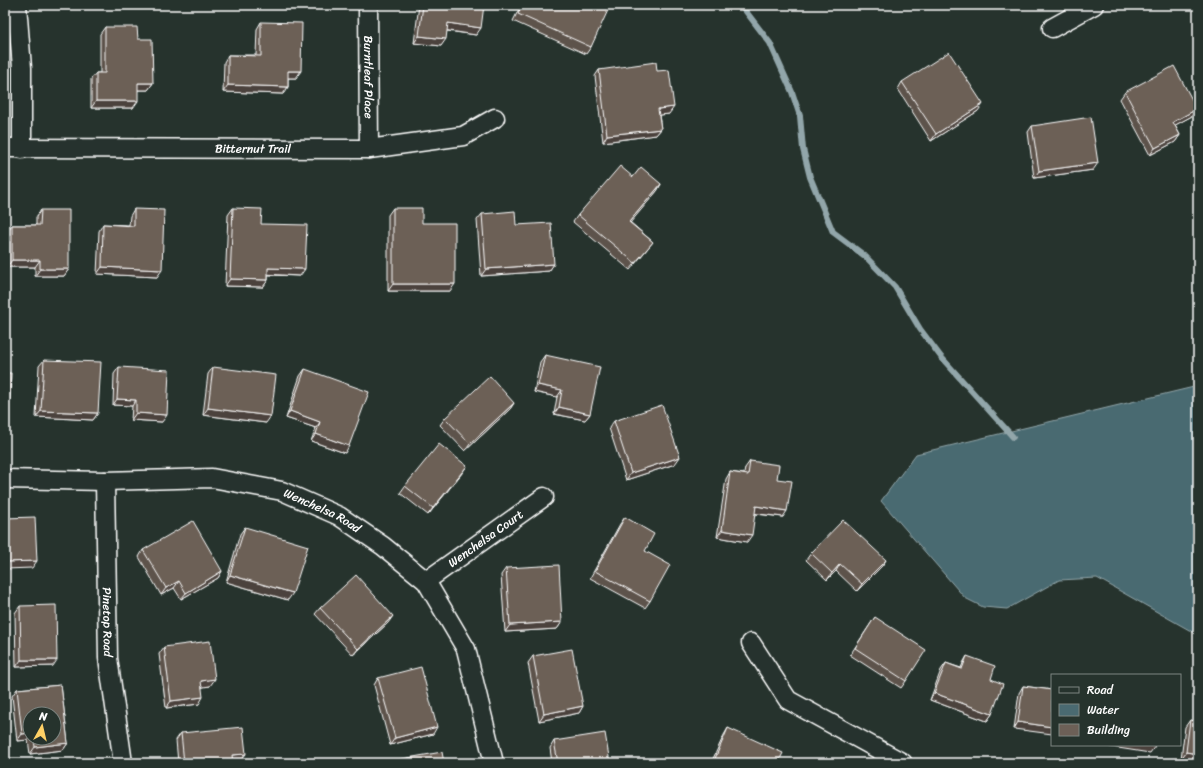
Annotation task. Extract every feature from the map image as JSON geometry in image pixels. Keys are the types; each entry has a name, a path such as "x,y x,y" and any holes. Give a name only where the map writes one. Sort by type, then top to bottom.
{"street":[{"path":"14,148 22,68 17,5"},
{"name":"Burntleaf Place","path":"368,5 369,149"},
{"path":"1052,28 1094,5"},
{"name":"Bitternut Trail","path":"14,148 369,149 463,136 496,118"},
{"name":"Wenchelsa Road","path":"5,479 105,481 212,478 282,492 339,516 383,546 426,581 466,649 494,763"},
{"name":"Pinetop Road","path":"105,481 108,658 123,763"},
{"name":"Wenchelsa Court","path":"426,581 544,497"},
{"path":"751,643 788,700 903,763"}],"water":[{"path":"1198,386 1198,635 1097,578 1059,580 1007,609 983,607 965,598 881,501 916,454"}],"building":[{"path":"423,5 484,5 481,28 448,23 446,39 419,36"},
{"path":"522,5 603,5 609,8 591,47 518,14"},
{"path":"261,22 302,23 301,71 288,71 288,87 228,85 228,55 261,56"},
{"path":"105,27 137,27 138,39 152,39 153,83 138,83 138,101 96,101 96,73 105,73"},
{"path":"949,52 983,104 936,134 902,82"},
{"path":"656,62 657,71 669,70 674,107 658,109 661,129 607,135 599,70"},
{"path":"1174,66 1197,109 1173,122 1180,135 1155,148 1125,92"},
{"path":"1091,117 1098,163 1039,171 1032,126"},
{"path":"620,166 633,177 641,167 661,184 629,222 653,242 635,263 578,215"},
{"path":"233,208 262,209 261,224 307,225 305,269 268,268 268,280 230,279"},
{"path":"393,208 422,208 422,223 455,223 455,284 393,284"},
{"path":"134,209 164,210 162,270 102,267 103,224 134,226"},
{"path":"41,210 69,210 69,269 40,269 40,260 12,260 12,225 40,225"},
{"path":"515,211 516,225 551,223 554,264 486,269 482,214"},
{"path":"545,355 600,367 590,414 559,407 562,390 538,385"},
{"path":"44,360 101,362 98,413 41,411"},
{"path":"119,367 169,370 167,415 136,413 136,400 117,399"},
{"path":"213,367 276,375 271,416 208,408"},
{"path":"305,369 369,392 349,446 316,434 320,422 290,411"},
{"path":"5,373 11,373 9,414 5,414"},
{"path":"490,376 514,403 470,444 445,418"},
{"path":"662,405 680,457 631,473 614,421"},
{"path":"439,444 467,466 433,508 405,486"},
{"path":"750,461 779,465 777,479 792,481 787,511 756,506 752,535 722,530 730,472 748,475"},
{"path":"35,517 37,561 5,562 5,518"},
{"path":"625,517 654,534 645,551 670,565 650,601 595,571"},
{"path":"843,520 886,560 862,584 840,564 832,573 811,553"},
{"path":"193,521 222,571 186,593 179,581 166,588 143,550"},
{"path":"245,527 308,546 293,593 230,575"},
{"path":"559,565 562,622 510,625 506,568"},
{"path":"356,575 393,616 358,649 320,608"},
{"path":"56,605 57,660 21,660 20,606"},
{"path":"875,617 926,650 906,681 855,648"},
{"path":"210,641 215,679 201,681 203,697 171,701 164,647"},
{"path":"572,649 583,706 544,714 533,656"},
{"path":"967,656 995,666 991,679 1003,684 992,714 934,693 946,663 962,669"},
{"path":"421,667 437,727 395,738 378,678"},
{"path":"61,685 68,743 62,744 62,706 22,706 22,734 17,689"},
{"path":"1023,686 1051,690 1051,727 1018,722"},
{"path":"1190,720 1198,722 1198,754 1186,752"},
{"path":"243,727 246,754 232,755 233,763 184,763 181,733"},
{"path":"728,728 783,753 778,763 719,763 714,761"},
{"path":"605,733 610,763 558,763 554,741"},
{"path":"442,752 444,763 396,763 396,760"}],"waterway":[{"path":"741,5 770,43 792,92 800,116 803,149 810,177 833,232 865,256 895,287 920,329 941,357 1013,437"}]}
